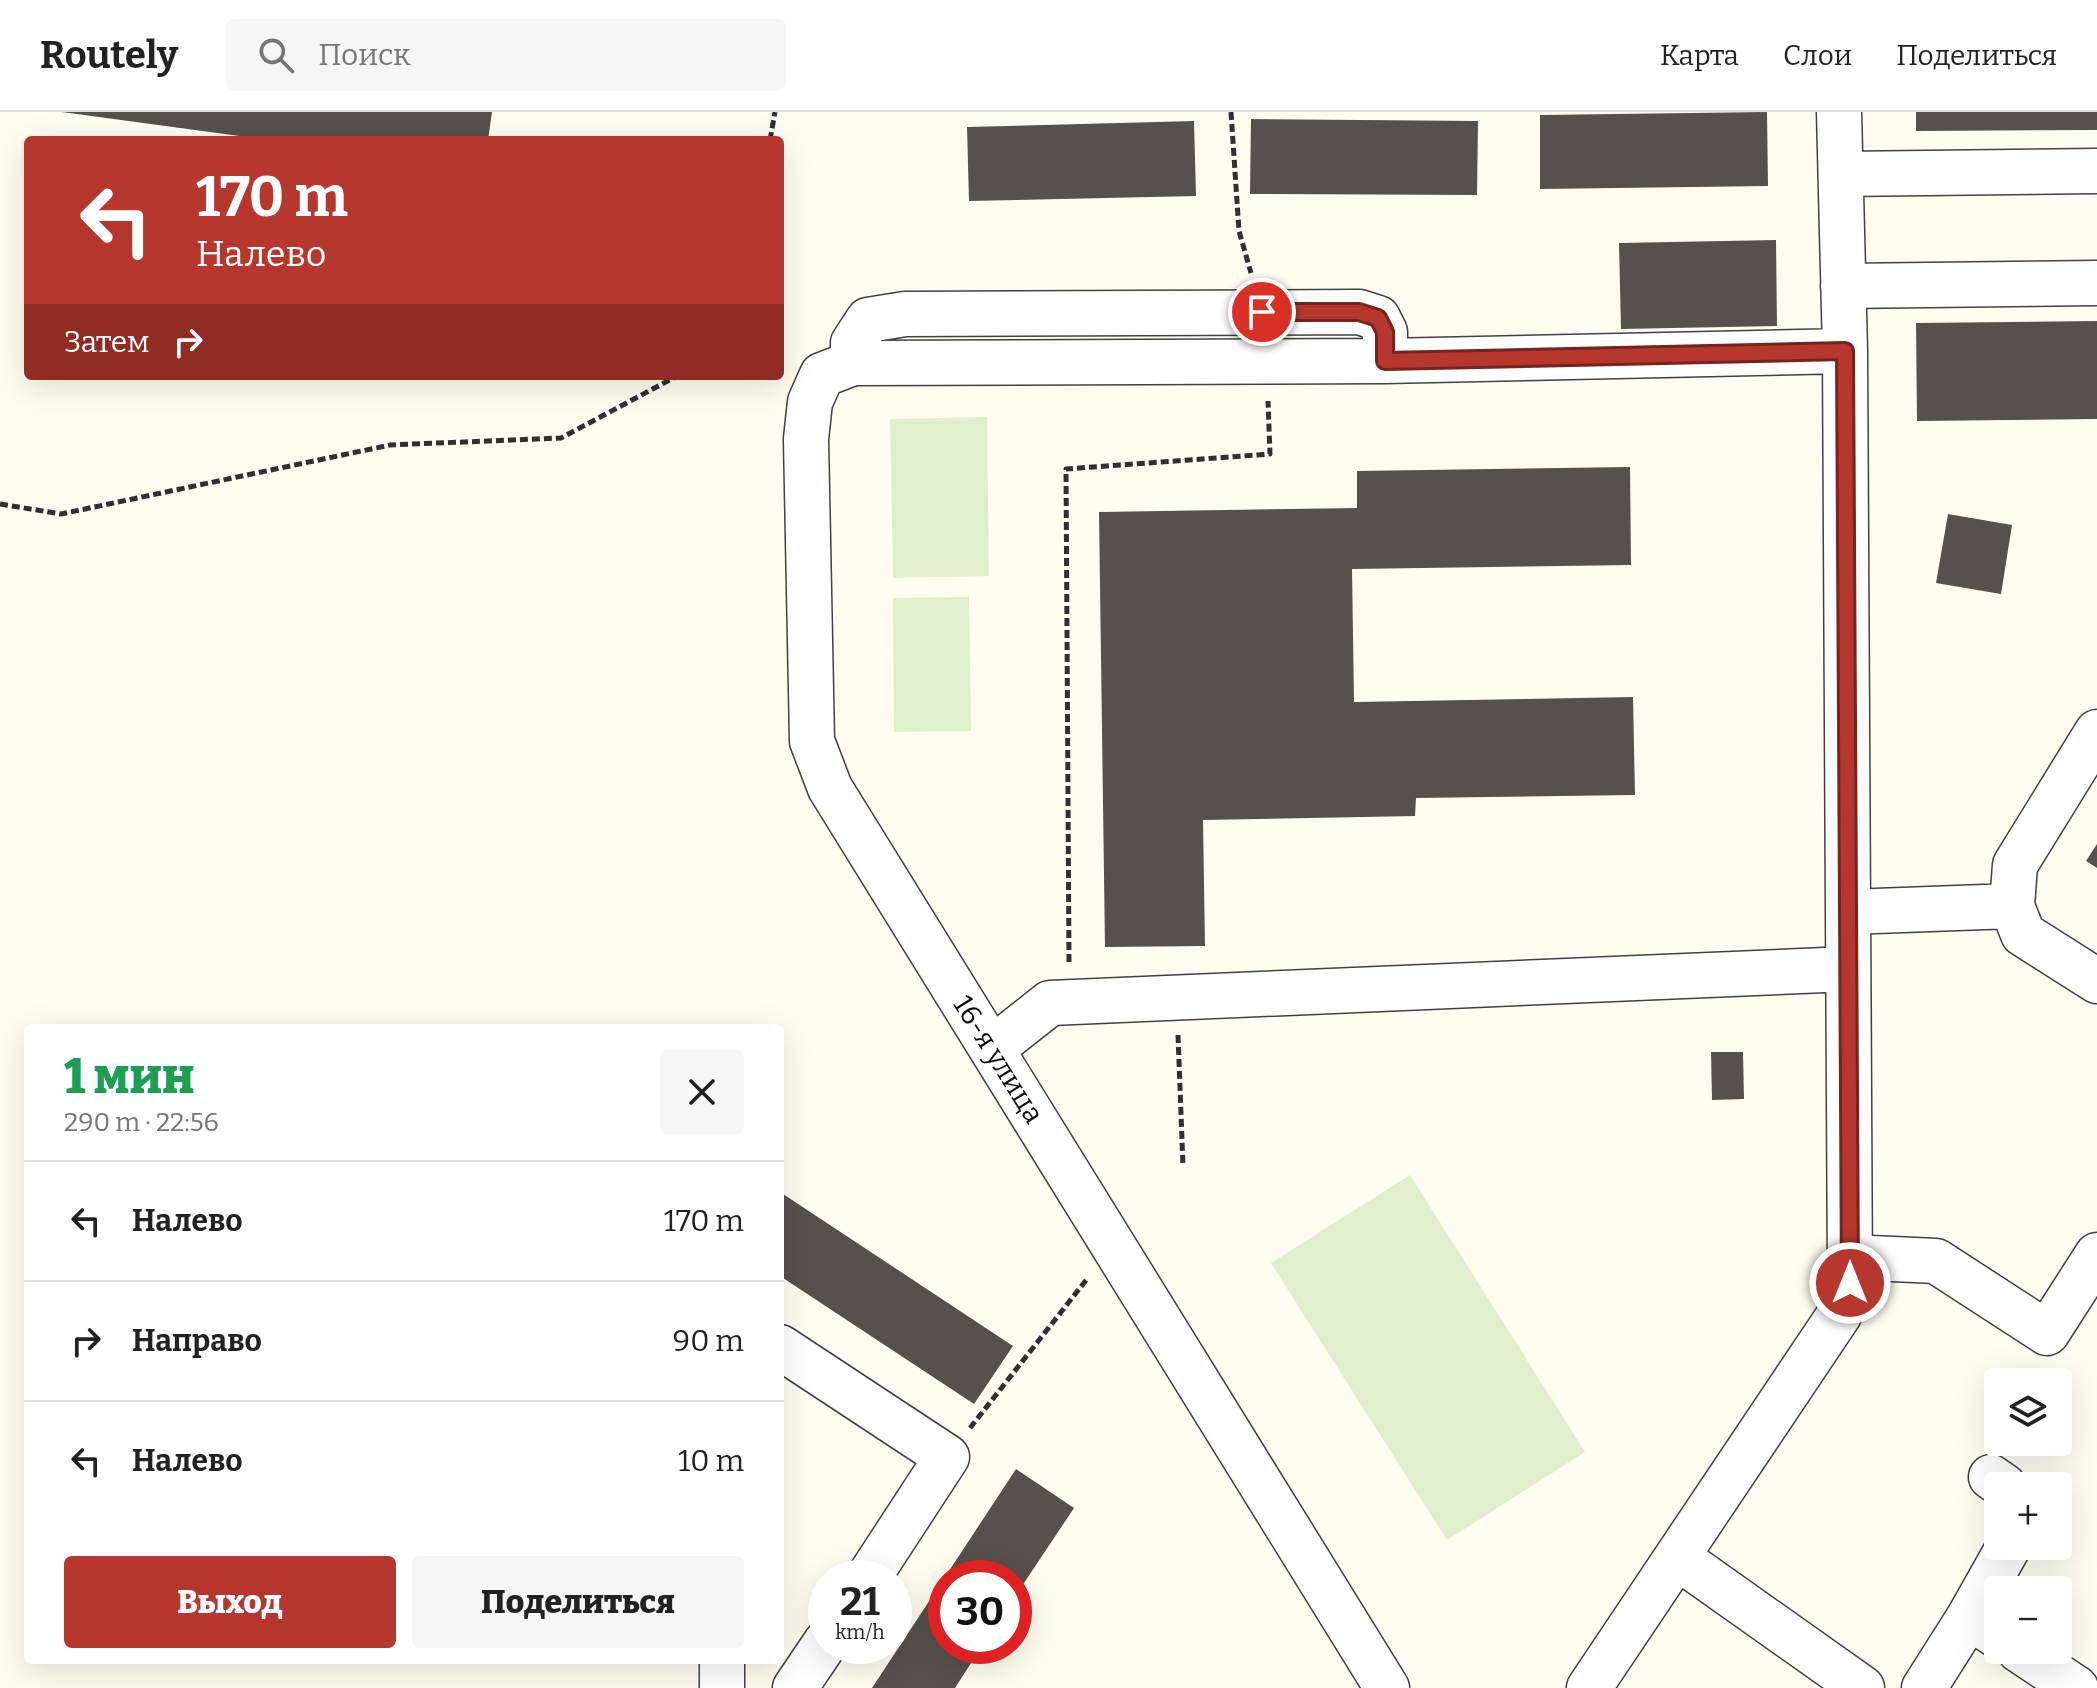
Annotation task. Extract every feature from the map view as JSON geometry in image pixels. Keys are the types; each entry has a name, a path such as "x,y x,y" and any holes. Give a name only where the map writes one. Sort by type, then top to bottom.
{"street":[{"path":"1589,1688 1839,1315 1850,1283 1845,351 1839,112"},
{"path":"1841,174 2097,171"},
{"path":"1843,286 2097,283"},
{"name":"16-я улица","path":"1385,361 1385,332 1378,318 1359,312 905,314 868,320 838,369 810,402 806,439 812,741 830,788 1387,1688"},
{"path":"838,369 1845,351"},
{"path":"2097,732 2015,865 2012,906 2023,934 2097,981"},
{"path":"1848,912 2012,906"},
{"path":"993,1048 1050,1003 1848,969"},
{"path":"1850,1257 1936,1261 2047,1333 2097,1255"},
{"path":"784,1350 947,1457 880,1560"},
{"path":"1677,1557 1862,1688"},
{"path":"1924,1688 1984,1626"},
{"path":"722,1664 722,1688"},
{"path":"795,1688 811,1664"},
{"path":"2040,1664 2076,1688"}],"path":[{"path":"771,136 775,112"},
{"path":"1231,112 1239,231 1262,312"},
{"path":"1050,1003 1069,969 1066,469 1270,454 1266,362"},
{"path":"0,504 61,514 390,445 561,438 670,380"},
{"path":"1177,998 1183,1166"},
{"path":"947,1457 1114,1245"}],"green space":[{"path":"987,417 989,576 893,578 890,419"},
{"path":"969,597 971,731 894,732 893,598"},
{"path":"1410,1175 1585,1452 1447,1540 1271,1263"}],"building":[{"path":"62,112 492,112 489,136 239,136"},
{"path":"1767,112 1768,186 1540,189 1540,115"},
{"path":"1916,112 2097,112 2097,130 1916,131"},
{"path":"1251,119 1478,121 1477,195 1250,194"},
{"path":"1194,121 1196,196 969,201 967,127"},
{"path":"1776,240 1777,326 1621,329 1619,243"},
{"path":"2097,321 2097,419 1917,421 1916,323"},
{"path":"1630,467 1631,565 1352,569 1354,702 1633,697 1635,795 1416,798 1415,816 1203,820 1205,946 1105,947 1099,512 1357,508 1357,471"},
{"path":"1948,514 2012,525 2001,594 1936,583"},
{"path":"2097,844 2097,868 2086,861"},
{"path":"1711,1052 1743,1052 1744,1099 1712,1100"},
{"path":"784,1195 1013,1346 974,1404 784,1279"},
{"path":"1016,1469 1074,1508 1032,1571 1032,1560 956,1560"},
{"path":"928,1603 928,1664 970,1664 955,1688 872,1688 888,1664 912,1664 912,1627"}],"route":[{"path":"1262,312 1359,312 1378,318 1385,332 1385,361 1845,351 1850,1283"}]}
